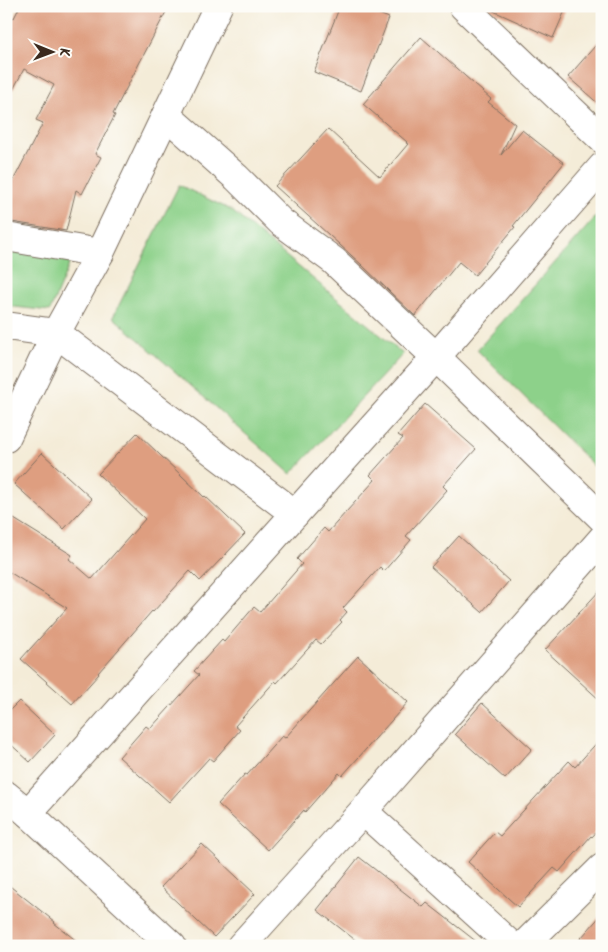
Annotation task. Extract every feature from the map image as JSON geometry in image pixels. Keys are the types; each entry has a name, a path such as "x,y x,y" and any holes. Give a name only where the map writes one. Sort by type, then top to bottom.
{"street":[{"path":"6,438 56,333 100,253 218,6"},
{"path":"463,6 602,139"},
{"path":"166,115 237,178 281,222 334,261 602,518"},
{"path":"28,813 436,357 602,166"},
{"path":"6,238 100,253"},
{"path":"6,326 56,333 295,514"},
{"path":"241,946 363,811 602,538"},
{"path":"6,795 172,946"},
{"path":"363,811 512,946"},
{"path":"523,946 602,868"}],"green space":[{"path":"179,185 231,210 403,354 291,474 113,317"},
{"path":"602,210 602,474 477,350"},
{"path":"6,237 77,246 50,311 6,306"}],"building":[{"path":"20,6 169,6 113,114 115,115 95,154 101,157 82,194 76,190 66,231 6,221 6,190 9,180 13,181 43,123 36,120 54,85 24,69 6,103 6,14 14,18"},
{"path":"340,6 359,6 389,18 361,91 314,72"},
{"path":"486,6 567,6 553,38"},
{"path":"421,37 491,99 488,102 515,124 501,155 522,130 564,163 475,275 459,262 415,316 275,186 328,129 380,177 408,144 363,104"},
{"path":"602,38 602,107 568,77"},
{"path":"425,404 476,449 443,486 447,490 406,536 411,540 384,571 380,567 343,608 347,612 340,620 342,622 321,644 316,640 277,683 275,681 235,726 240,730 213,761 209,758 169,802 119,757 146,726 150,729 199,675 194,671 222,640 224,642 254,607 260,612 302,564 297,559 324,528 328,532 375,480 370,475 403,438 398,435"},
{"path":"137,433 245,534 200,581 190,571 152,611 72,704 21,659 67,608 6,570 6,514 72,555 69,559 92,579 145,519 98,474"},
{"path":"42,453 92,499 64,529 14,484"},
{"path":"459,536 509,581 482,612 431,567"},
{"path":"602,588 602,702 545,650"},
{"path":"358,656 408,702 342,776 339,773 268,850 218,804 282,736 285,738"},
{"path":"19,701 55,735 30,762 6,740 6,714"},
{"path":"482,703 532,749 505,779 455,734"},
{"path":"602,737 602,826 559,872 554,868 518,907 468,862 495,832 500,836 569,761 575,767"},
{"path":"202,844 255,894 214,937 161,887"},
{"path":"359,857 423,907 427,903 482,946 363,946 317,910"},
{"path":"6,883 55,922 83,946 6,946"},
{"path":"602,914 602,946 574,946"}]}
